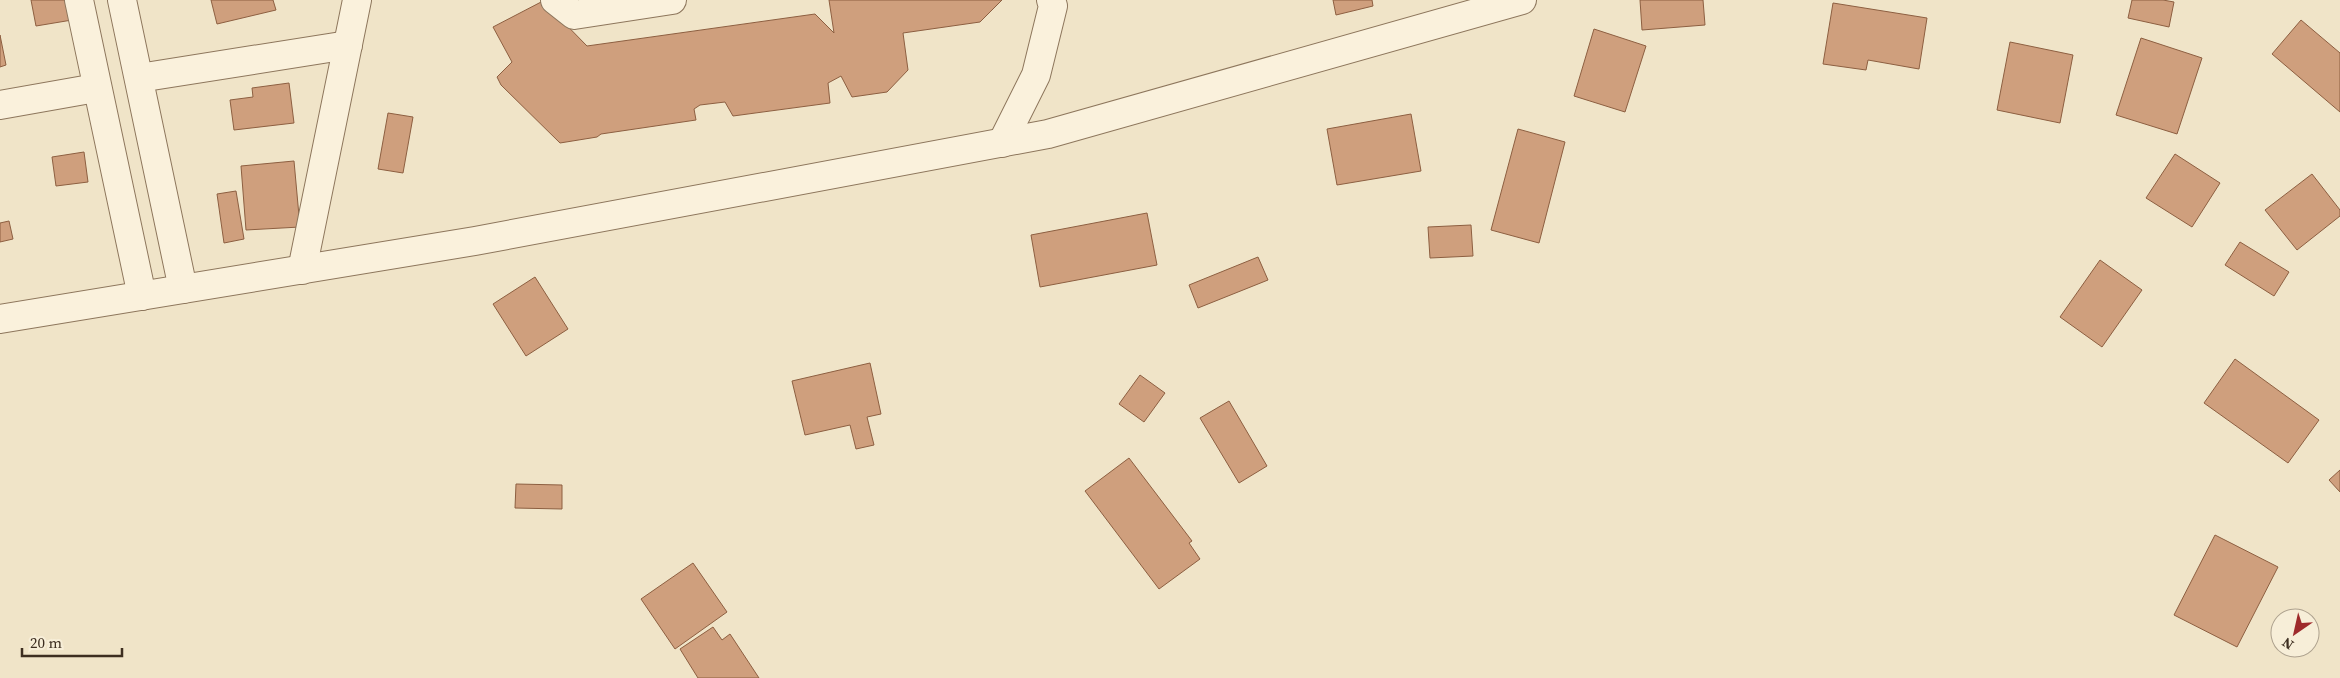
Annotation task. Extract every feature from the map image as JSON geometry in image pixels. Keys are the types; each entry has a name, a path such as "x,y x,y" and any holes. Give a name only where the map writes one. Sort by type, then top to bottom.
{"street":[{"path":"79,0 96,88 142,296"},
{"path":"122,0 183,289"},
{"path":"302,270 357,0"},
{"path":"555,0 574,15 672,0"},
{"path":"1002,143 1036,75 1053,6 1051,0"},
{"path":"0,319 476,241 1048,134 1522,0"},
{"path":"139,78 348,45"},
{"path":"0,105 96,88"}],"building":[{"path":"31,0 68,0 72,20 36,26"},
{"path":"211,0 273,0 276,10 217,24"},
{"path":"829,0 1002,0 980,22 903,33 908,70 887,92 852,97 841,76 828,83 830,103 733,116 725,102 700,105 694,109 696,120 601,134 597,137 560,143 501,85 497,77 512,62 493,27 543,1 587,46 815,14 834,33"},
{"path":"1333,0 1372,0 1373,6 1336,15"},
{"path":"1640,0 1703,0 1705,25 1642,30"},
{"path":"2132,0 2174,2 2169,27 2128,18"},
{"path":"1833,3 1927,18 1919,69 1868,60 1866,70 1823,64"},
{"path":"2301,20 2340,53 2340,112 2272,54"},
{"path":"1594,29 1646,46 1625,112 1574,96"},
{"path":"0,35 6,65 0,67"},
{"path":"2141,38 2202,58 2177,134 2116,115"},
{"path":"2010,42 2073,55 2060,123 1997,110"},
{"path":"289,83 294,123 234,130 230,100 253,97 252,88"},
{"path":"388,113 413,117 403,173 378,169"},
{"path":"1411,114 1421,171 1337,185 1327,129"},
{"path":"1518,129 1565,142 1539,243 1491,230"},
{"path":"84,152 88,182 56,186 52,157"},
{"path":"2175,154 2220,183 2192,227 2146,198"},
{"path":"294,161 300,227 246,230 241,166"},
{"path":"2312,174 2340,210 2340,216 2297,250 2265,210"},
{"path":"236,191 244,239 224,243 217,194"},
{"path":"1147,213 1157,265 1040,287 1031,235"},
{"path":"9,221 13,239 0,242 0,223"},
{"path":"1471,225 1473,256 1430,258 1428,227"},
{"path":"2240,242 2289,272 2274,296 2225,265"},
{"path":"1258,257 1268,280 1198,308 1189,285"},
{"path":"2100,260 2142,290 2102,347 2060,317"},
{"path":"535,277 568,329 526,356 493,304"},
{"path":"2235,359 2319,420 2288,463 2204,403"},
{"path":"870,363 881,414 867,417 874,445 856,449 850,425 805,435 792,381"},
{"path":"1140,375 1165,393 1144,422 1119,404"},
{"path":"1229,401 1267,466 1239,483 1200,418"},
{"path":"1129,458 1192,541 1189,543 1200,559 1159,589 1085,491"},
{"path":"2340,470 2340,492 2329,480"},
{"path":"516,484 562,485 562,509 515,508"},
{"path":"2215,535 2278,567 2237,647 2174,615"},
{"path":"693,563 727,612 675,649 641,599"},
{"path":"713,627 722,640 730,634 759,678 698,678 680,649"}]}
